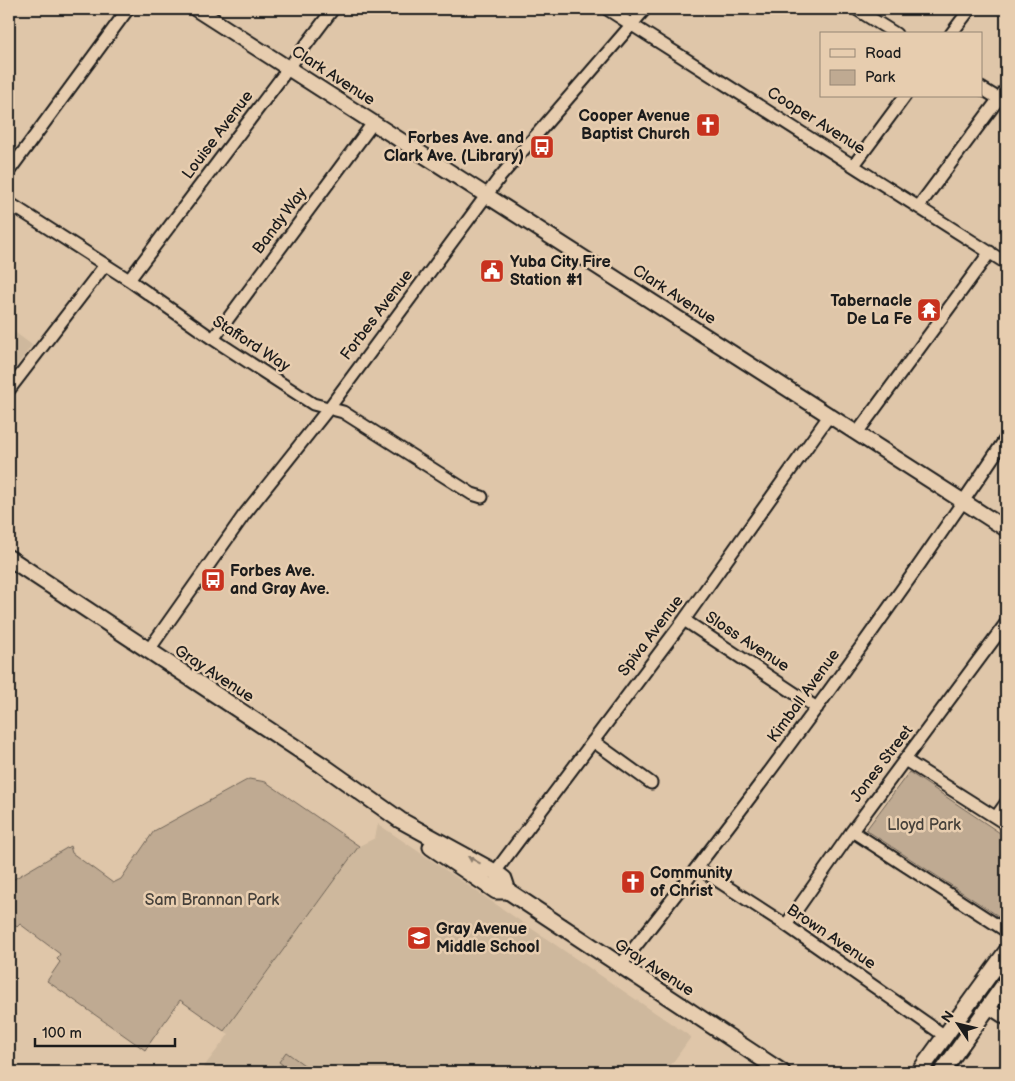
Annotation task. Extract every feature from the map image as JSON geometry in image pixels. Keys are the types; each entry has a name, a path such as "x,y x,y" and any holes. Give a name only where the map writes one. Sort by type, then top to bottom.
{"main road":[{"name":"Gray Avenue","path":"9,558 322,765 400,820 495,872 504,879 508,891"},
{"name":"Gray Avenue","path":"400,820 402,827 496,891 508,891 782,1072"},
{"path":"919,1072 1006,952"},
{"path":"942,1072 1006,982"}],"street":[{"path":"9,171 128,9"},
{"name":"Clark Avenue","path":"196,9 289,67 1006,530"},
{"name":"Louise Avenue","path":"129,280 333,9"},
{"name":"Cooper Avenue","path":"607,9 1006,263"},
{"name":"Forbes Avenue","path":"148,651 244,515 329,408 486,195 645,9"},
{"path":"856,9 893,32"},
{"path":"953,32 970,9"},
{"path":"919,206 1003,94 982,88"},
{"path":"854,165 904,98"},
{"name":"Bandy Way","path":"213,339 373,123"},
{"name":"Stafford Way","path":"9,203 129,280 213,339 313,404 343,412 472,494 482,497"},
{"path":"857,433 990,252"},
{"path":"9,390 105,265"},
{"name":"Spiva Avenue","path":"495,872 684,620 829,416"},
{"name":"Kimball Avenue","path":"620,966 698,868 816,708 963,502 1006,438"},
{"name":"Sloss Avenue","path":"684,620 816,708"},
{"name":"Jones Street","path":"786,925 852,831 1006,623"},
{"path":"593,741 651,783"},
{"path":"904,760 1006,824"},
{"path":"996,817 1006,803"},
{"path":"852,831 1006,931"},
{"name":"Brown Avenue","path":"698,868 786,925 945,1036"},
{"path":"988,1008 1006,1019"}],"shaded area":[{"path":"9,328 32,345 9,376"},
{"name":"Gray Avenue Middle School","path":"378,824 691,1037 666,1072 200,1072 229,1034 224,1031 359,846 375,838"}],"green space":[{"name":"Lloyd Park","path":"909,772 1006,837 1006,921 866,830"},
{"name":"Sam Brannan Park","path":"249,779 266,782 359,846 224,1031 180,1000 145,1050 47,981 60,962 57,959 60,954 20,924 17,927 9,921 9,882 70,846 72,853 113,883 121,879 154,831"},
{"path":"286,1052 314,1072 255,1072 283,1065 279,1062"}],"place":[{"name":"Cooper Avenue Baptist Church","path":"708,125"},
{"name":"Forbes Ave. and Clark Ave. (Library)","path":"542,147"},
{"name":"Yuba City Fire Station #1","path":"492,271"},
{"name":"Tabernacle De La Fe","path":"929,310"},
{"name":"Forbes Ave. and Gray Ave.","path":"213,580"},
{"name":"Community of Christ","path":"633,882"},
{"name":"Gray Avenue Middle School","path":"419,938"}]}
